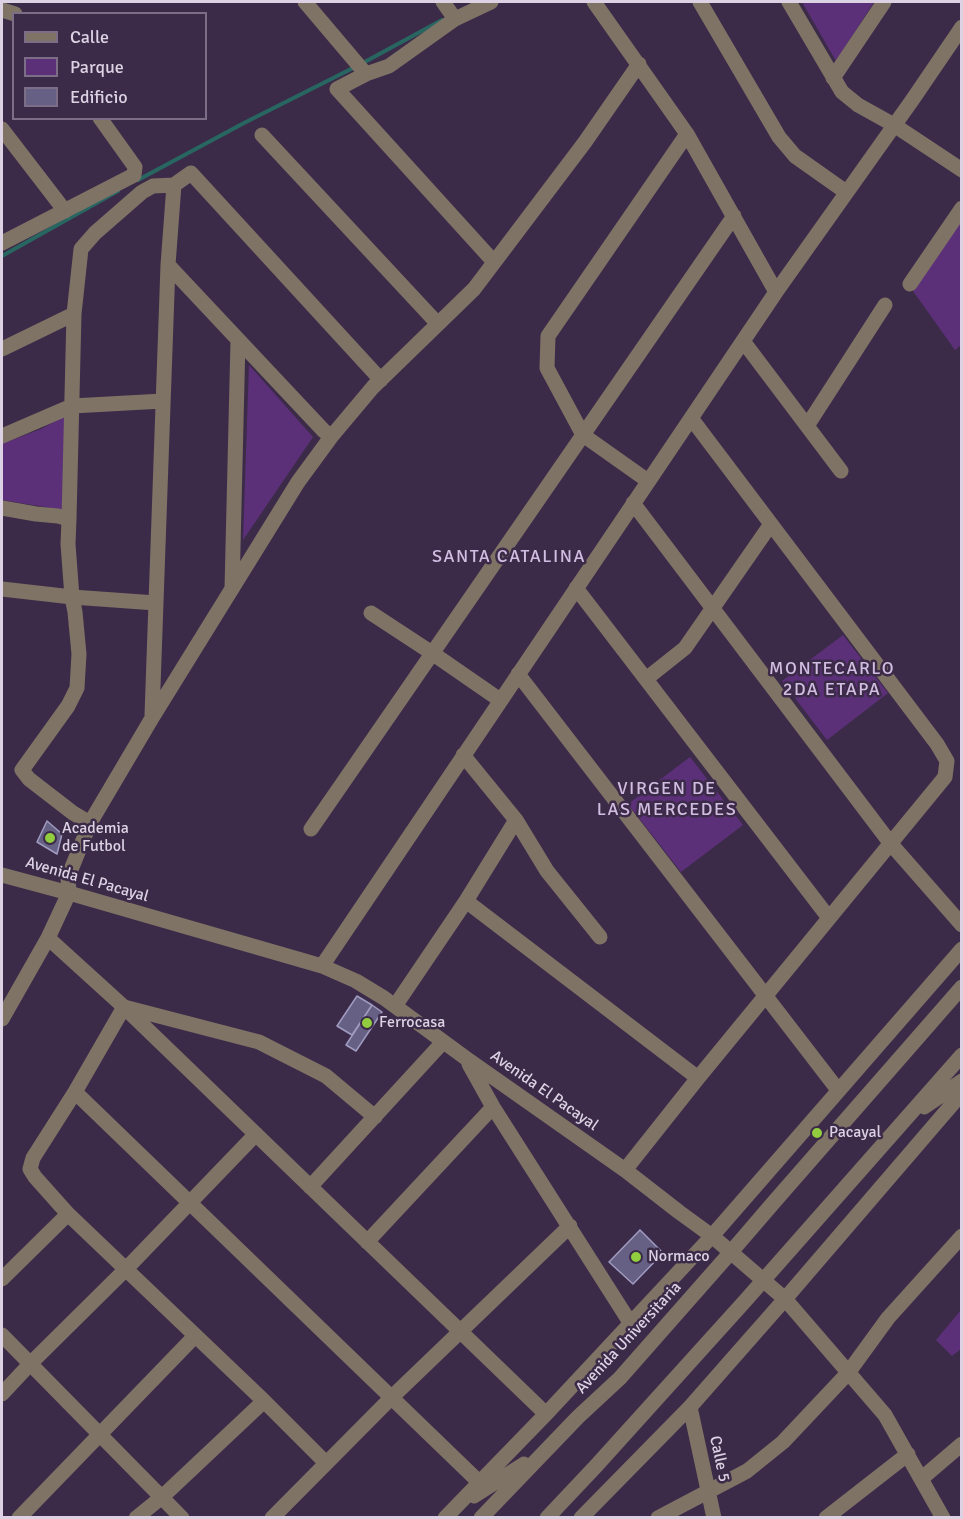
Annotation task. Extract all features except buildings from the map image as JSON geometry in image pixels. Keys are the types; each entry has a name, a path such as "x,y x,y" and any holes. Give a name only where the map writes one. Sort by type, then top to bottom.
{"street":[{"path":"305,2 366,74"},
{"path":"443,2 455,19"},
{"path":"491,2 455,19 389,66 366,74 337,89 494,262"},
{"path":"594,2 687,134 776,292"},
{"path":"700,2 779,136 795,156 846,192"},
{"path":"789,2 842,92 858,105 894,125 962,170"},
{"path":"834,78 884,2"},
{"path":"322,966 776,292 961,30"},
{"path":"2,1019 48,938 69,893 68,877 90,823 298,482 331,436 373,387 474,289 585,142 639,64"},
{"path":"101,120 135,167 153,186"},
{"path":"2,129 65,211"},
{"path":"648,481 583,435 546,368 548,336 687,134"},
{"path":"262,135 438,324"},
{"path":"2,243 134,175 135,167"},
{"path":"90,823 73,813 29,779 22,770 68,706 77,688 79,654 68,544 74,314 81,249 95,233 142,192 153,186 174,185 191,173 381,380"},
{"path":"152,718 168,265 174,185"},
{"path":"910,284 962,208"},
{"path":"310,829 734,216"},
{"path":"168,265 331,436"},
{"path":"807,426 885,305"},
{"path":"2,349 74,314"},
{"path":"231,590 238,340"},
{"path":"743,341 841,471"},
{"path":"2,436 72,406 163,401"},
{"path":"625,1170 945,777 947,761 937,744 691,418"},
{"path":"633,503 891,844 962,926"},
{"path":"2,508 69,519"},
{"path":"646,679 685,648 771,524"},
{"path":"576,588 829,918"},
{"path":"2,589 156,603"},
{"path":"370,613 500,700"},
{"path":"518,674 838,1090"},
{"path":"463,755 516,820 547,871 600,937"},
{"path":"395,1006 466,901 516,820"},
{"name":"Avenida El Pacayal","path":"2,875 322,966 356,981 395,1006 625,1170 712,1236 785,1299 885,1415 943,1518"},
{"path":"466,901 698,1078"},
{"path":"48,938 124,1007 546,1414"},
{"path":"448,1514 546,1414 712,1236 962,949"},
{"name":"Avenida Universitaria","path":"481,1518 578,1417 620,1378 962,987"},
{"path":"124,1007 75,1092 33,1158 30,1169 68,1214 326,1463"},
{"path":"124,1007 259,1042 326,1076 375,1117"},
{"path":"310,1187 443,1042"},
{"path":"547,1518 596,1467 764,1280 962,1055"},
{"path":"467,1059 493,1107 631,1324"},
{"path":"904,1121 962,1081"},
{"path":"75,1092 480,1482"},
{"path":"587,1515 690,1407 962,1093"},
{"path":"367,1242 493,1107"},
{"path":"2,1394 256,1134"},
{"path":"2,1279 68,1214"},
{"path":"272,1518 392,1397 570,1226"},
{"path":"658,1518 747,1471 783,1442 848,1373 888,1318 962,1236"},
{"path":"2,1335 182,1518"},
{"path":"19,1518 195,1336"},
{"path":"136,1518 162,1497 264,1401"},
{"name":"Calle 5","path":"690,1407 714,1518"},
{"path":"921,1479 962,1444"},
{"path":"448,1514 547,1449"},
{"path":"826,1518 908,1454"}],"green space":[{"path":"802,2 874,2 836,61"},
{"path":"961,222 961,345 955,350 913,291"},
{"path":"249,365 313,437 243,540"},
{"path":"66,415 64,510 2,500 2,444 41,429"},
{"path":"843,635 888,693 827,740 782,681"},
{"path":"690,757 743,825 681,872 628,804"},
{"path":"961,1310 961,1349 952,1356 936,1340"}],"waterway":[{"path":"361,64 442,20"},
{"path":"138,180 355,67"},
{"path":"2,256 118,191"}],"place":[{"name":"Academia de Futbol","path":"50,838"},
{"name":"Ferrocasa","path":"367,1023"},
{"name":"Pacayal","path":"817,1133"},
{"name":"Normaco","path":"636,1257"}],"district":[{"name":"SANTA CATALINA","path":"509,557"},
{"name":"MONTECARLO 2DA ETAPA","path":"832,679"},
{"name":"VIRGEN DE LAS MERCEDES","path":"667,799"}]}
